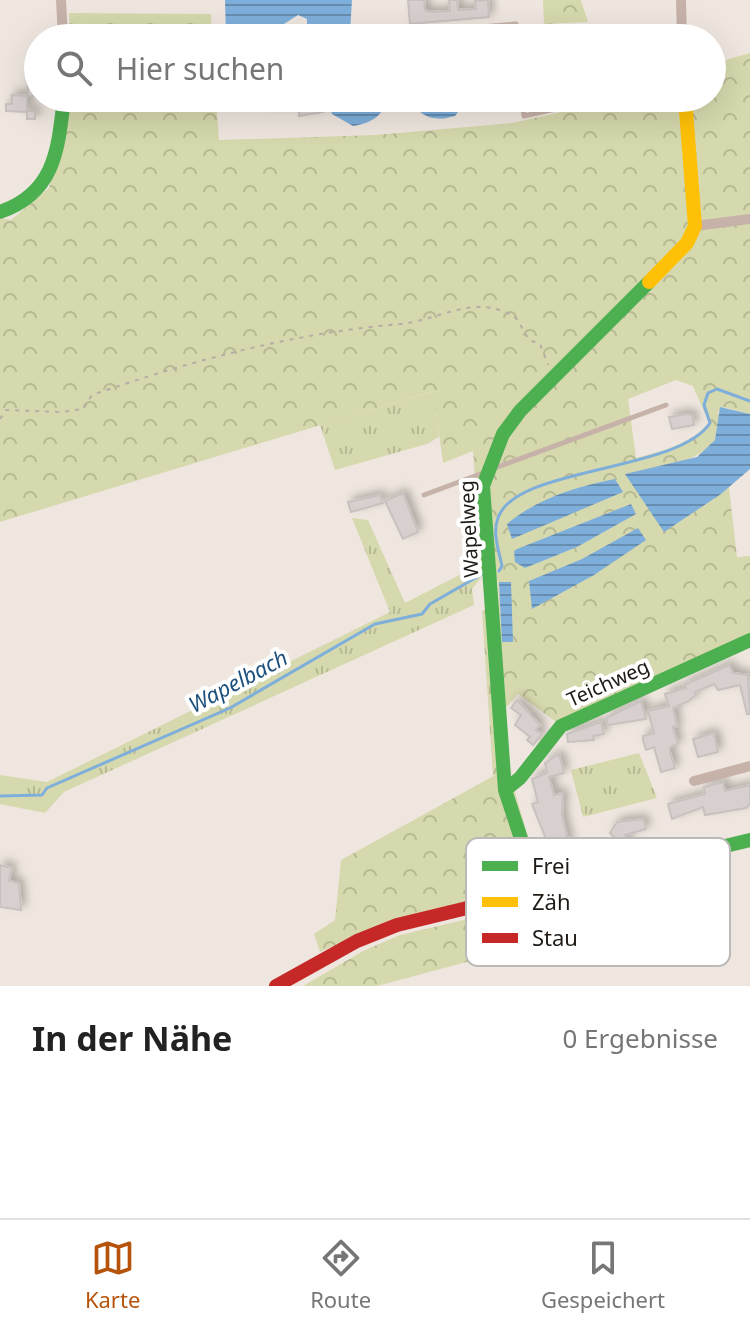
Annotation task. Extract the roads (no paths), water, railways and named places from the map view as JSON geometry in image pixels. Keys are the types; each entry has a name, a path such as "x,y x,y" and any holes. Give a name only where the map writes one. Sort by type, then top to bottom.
{"street":[{"path":"61,0 62,24"},
{"path":"681,0 682,24"},
{"path":"0,212 24,205 46,184 61,112"},
{"path":"686,112 695,226 750,219"},
{"name":"Wapelweg","path":"521,838 505,790 492,575 483,486 486,471 520,411 687,243 695,226"},
{"name":"Teichweg","path":"505,790 520,778 561,726 750,640"},
{"path":"694,781 750,766"},
{"path":"730,845 750,840"},
{"path":"276,986 357,941 397,925 466,908"}],"lane":[{"path":"524,112 524,116 542,112"},
{"path":"424,495 475,479 486,471 666,405"}],"water":[{"path":"225,0 352,0 351,24 307,24 307,19 298,15 284,24 226,24"},
{"path":"381,112 365,123 353,126 332,114"},
{"path":"420,112 458,112 455,116 441,119"},
{"path":"720,407 750,414 750,469 721,494 664,532 625,474 697,457 715,440"},
{"path":"615,479 623,492 512,539 507,524 531,507 587,485"},
{"path":"631,504 636,514 577,547 525,568 515,562 514,551 517,549"},
{"path":"638,528 646,540 594,575 532,609 529,581 582,559"},
{"path":"499,582 511,582 513,642 502,642"}],"waterway":[{"name":"Wapelbach","path":"499,571 502,566 496,524 511,501 534,488 665,452 692,439 710,423 704,405 708,393 717,389 750,401"},
{"name":"Wapelbach","path":"0,796 42,795 47,788 230,708 375,624 422,614 430,604 484,573"}]}
